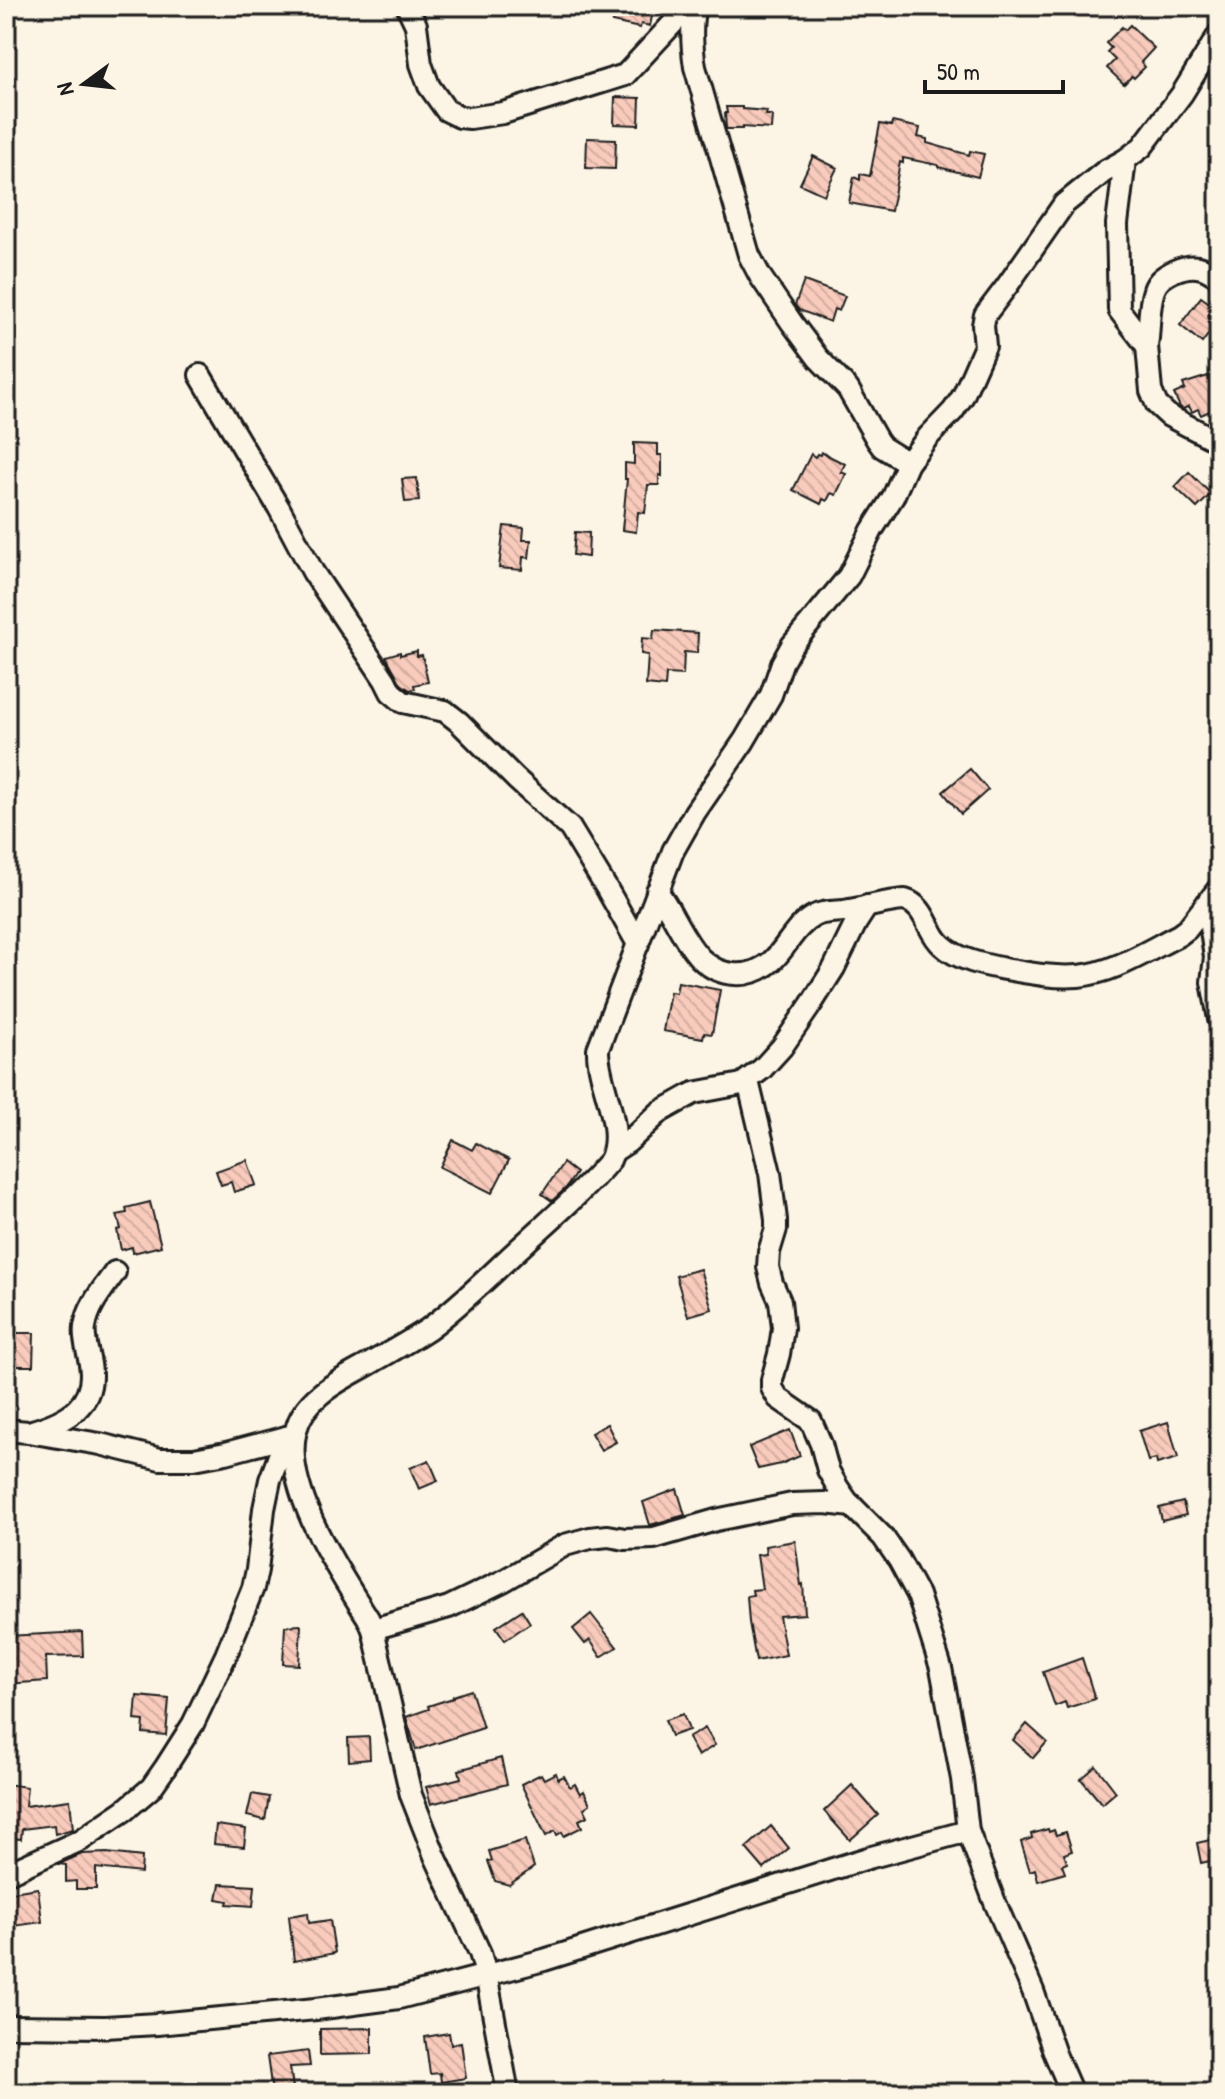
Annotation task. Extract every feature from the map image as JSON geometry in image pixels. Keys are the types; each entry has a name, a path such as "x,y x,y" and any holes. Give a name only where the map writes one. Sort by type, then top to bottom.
{"street":[{"path":"407,6 416,25 421,64 429,86 446,110 470,118 503,113 625,75 692,6"},
{"path":"692,6 695,67 749,255 792,323 818,358 848,389 882,447 908,463"},
{"path":"6,1874 81,1840 114,1818 151,1788 165,1768 193,1724 226,1655 253,1588 270,1480 290,1436 316,1398 428,1328 568,1204 610,1160 614,1151 613,1122 598,1049 673,851 771,695 792,645 849,576 893,497 908,463 963,396 985,346 985,315 1070,199 1142,147 1182,94 1219,34"},
{"path":"1125,160 1117,224 1119,310 1147,346"},
{"path":"1219,277 1193,267 1176,270 1158,281 1152,294 1147,346 1151,391 1157,405 1169,416 1219,442"},
{"path":"200,375 313,572 391,692 403,702 445,711 570,828 638,944"},
{"path":"657,891 698,956 731,975 753,971 770,963 813,916 905,900 913,902 919,909 941,945 967,959 1030,974 1066,976 1095,973 1121,964 1187,929 1213,896"},
{"path":"1213,896 1215,957 1212,982 1219,1019"},
{"path":"614,1151 660,1112 694,1093 748,1081 773,1057 794,1031 834,968 867,906"},
{"path":"748,1081 770,1173 776,1220 768,1267 780,1301 783,1328 772,1388 776,1396 811,1421 828,1470 852,1506 883,1537 918,1595 941,1668 962,1779 968,1831 1072,2093"},
{"path":"28,1432 62,1419 88,1396 92,1377 84,1335 87,1314 115,1272"},
{"path":"6,1430 100,1444 160,1459 205,1457 290,1436"},
{"path":"290,1436 296,1470 313,1524 373,1629 420,1823 480,1953 508,2093"},
{"path":"373,1629 449,1607 503,1581 565,1545 590,1538 654,1538 716,1520 792,1504 852,1506"},
{"path":"6,2026 105,2027 316,2009 399,1998 544,1960 868,1858 968,1831"}],"building":[{"path":"615,6 654,6 650,26 641,24 640,28 612,22"},
{"path":"1130,25 1154,48 1141,62 1145,67 1124,84 1107,68 1115,60 1107,52 1111,48 1106,43 1122,27 1125,30"},
{"path":"615,97 640,98 639,125 614,124"},
{"path":"726,107 767,111 766,115 772,115 771,129 726,129"},
{"path":"892,122 920,128 918,137 927,139 927,143 969,155 970,151 984,154 978,177 903,158 891,211 849,203 854,177 860,180 860,174 870,176 880,124 891,126"},
{"path":"587,138 616,139 615,169 586,168"},
{"path":"813,156 837,168 824,195 800,184"},
{"path":"804,281 845,296 839,311 834,309 830,322 799,310 795,305"},
{"path":"1201,297 1215,307 1209,315 1216,320 1202,343 1180,325"},
{"path":"1208,376 1219,407 1201,415 1198,409 1192,412 1189,406 1180,407 1174,394 1185,389 1183,384"},
{"path":"634,443 658,444 658,455 662,455 659,485 648,485 645,513 638,512 636,532 622,530 627,479 625,463 634,464"},
{"path":"821,452 845,464 841,472 846,474 836,495 831,493 827,501 823,499 821,504 793,490 811,454 815,457"},
{"path":"1189,472 1211,494 1197,508 1175,487"},
{"path":"417,478 419,501 405,502 402,479"},
{"path":"504,526 524,528 523,540 531,540 529,558 523,557 522,570 499,568"},
{"path":"575,532 589,533 588,557 573,555"},
{"path":"654,630 698,633 697,653 684,652 683,675 666,674 665,687 646,685 648,655 641,654 642,638 653,639"},
{"path":"417,651 417,656 422,655 428,682 414,685 415,689 410,690 401,684 386,656"},
{"path":"970,769 988,790 961,814 943,792"},
{"path":"678,982 720,990 712,1034 704,1033 703,1038 663,1031 670,992 676,993"},
{"path":"453,1140 472,1150 476,1143 509,1160 492,1193 440,1167"},
{"path":"247,1160 256,1185 234,1192 231,1182 221,1185 216,1171"},
{"path":"563,1163 576,1173 552,1201 542,1194"},
{"path":"150,1202 161,1246 133,1253 132,1247 121,1250 117,1215 127,1213 126,1208"},
{"path":"700,1269 712,1309 688,1316 676,1276"},
{"path":"6,1333 34,1333 33,1366 6,1366"},
{"path":"1168,1422 1178,1458 1157,1464 1156,1459 1148,1461 1139,1431"},
{"path":"607,1424 616,1442 601,1450 591,1433"},
{"path":"790,1430 800,1456 758,1469 749,1447"},
{"path":"429,1460 438,1481 419,1489 410,1468"},
{"path":"677,1489 685,1515 650,1525 643,1502"},
{"path":"1183,1502 1186,1515 1162,1521 1159,1508"},
{"path":"795,1541 805,1614 779,1616 786,1655 756,1661 747,1596 753,1595 752,1590 762,1589 757,1555 766,1554 765,1546"},
{"path":"522,1610 530,1623 505,1640 496,1627"},
{"path":"591,1614 617,1647 601,1657 590,1640 585,1644 573,1629"},
{"path":"301,1625 299,1665 283,1664 285,1626"},
{"path":"82,1632 83,1656 46,1657 47,1681 6,1684 7,1636"},
{"path":"1082,1658 1095,1699 1067,1708 1065,1702 1055,1706 1043,1672"},
{"path":"471,1690 483,1728 416,1750 406,1717"},
{"path":"137,1696 169,1699 166,1735 143,1733 144,1721 135,1720"},
{"path":"683,1714 689,1730 671,1736 665,1720"},
{"path":"1027,1724 1047,1742 1033,1758 1013,1740"},
{"path":"705,1728 715,1745 698,1756 688,1738"},
{"path":"369,1737 370,1759 349,1761 348,1738"},
{"path":"501,1758 507,1784 431,1804 426,1787 461,1778 459,1770"},
{"path":"1096,1766 1116,1792 1102,1804 1081,1779"},
{"path":"556,1773 558,1779 564,1776 570,1787 575,1784 580,1794 584,1791 590,1804 584,1808 588,1816 579,1820 582,1827 564,1836 562,1832 557,1835 555,1831 546,1836 521,1784 541,1774 544,1779"},
{"path":"6,1784 27,1787 25,1806 70,1800 73,1829 55,1834 54,1825 22,1829 21,1839 6,1837"},
{"path":"852,1785 878,1815 850,1840 824,1811"},
{"path":"252,1794 269,1797 265,1820 247,1816"},
{"path":"216,1825 246,1829 244,1847 214,1844"},
{"path":"771,1826 789,1848 764,1869 746,1848"},
{"path":"1048,1829 1049,1832 1054,1830 1056,1835 1066,1832 1072,1851 1064,1854 1067,1863 1062,1865 1065,1873 1038,1881 1035,1869 1030,1871 1021,1842 1032,1838 1031,1834"},
{"path":"1219,1838 1219,1859 1201,1863 1197,1843"},
{"path":"525,1840 534,1867 509,1885 495,1881 488,1861 492,1861 489,1851"},
{"path":"82,1854 142,1857 141,1873 96,1868 96,1889 76,1889 76,1881 66,1882 66,1865 59,1864"},
{"path":"220,1884 255,1886 253,1906 227,1904 228,1901 217,1899"},
{"path":"38,1888 42,1922 6,1927 6,1893"},
{"path":"308,1913 309,1923 330,1920 335,1953 294,1961 289,1916"},
{"path":"372,2028 372,2054 320,2055 320,2029"},
{"path":"449,2033 451,2044 461,2042 466,2078 441,2082 440,2073 430,2074 425,2037"},
{"path":"308,2051 310,2066 290,2067 293,2087 272,2092 267,2056"}]}
